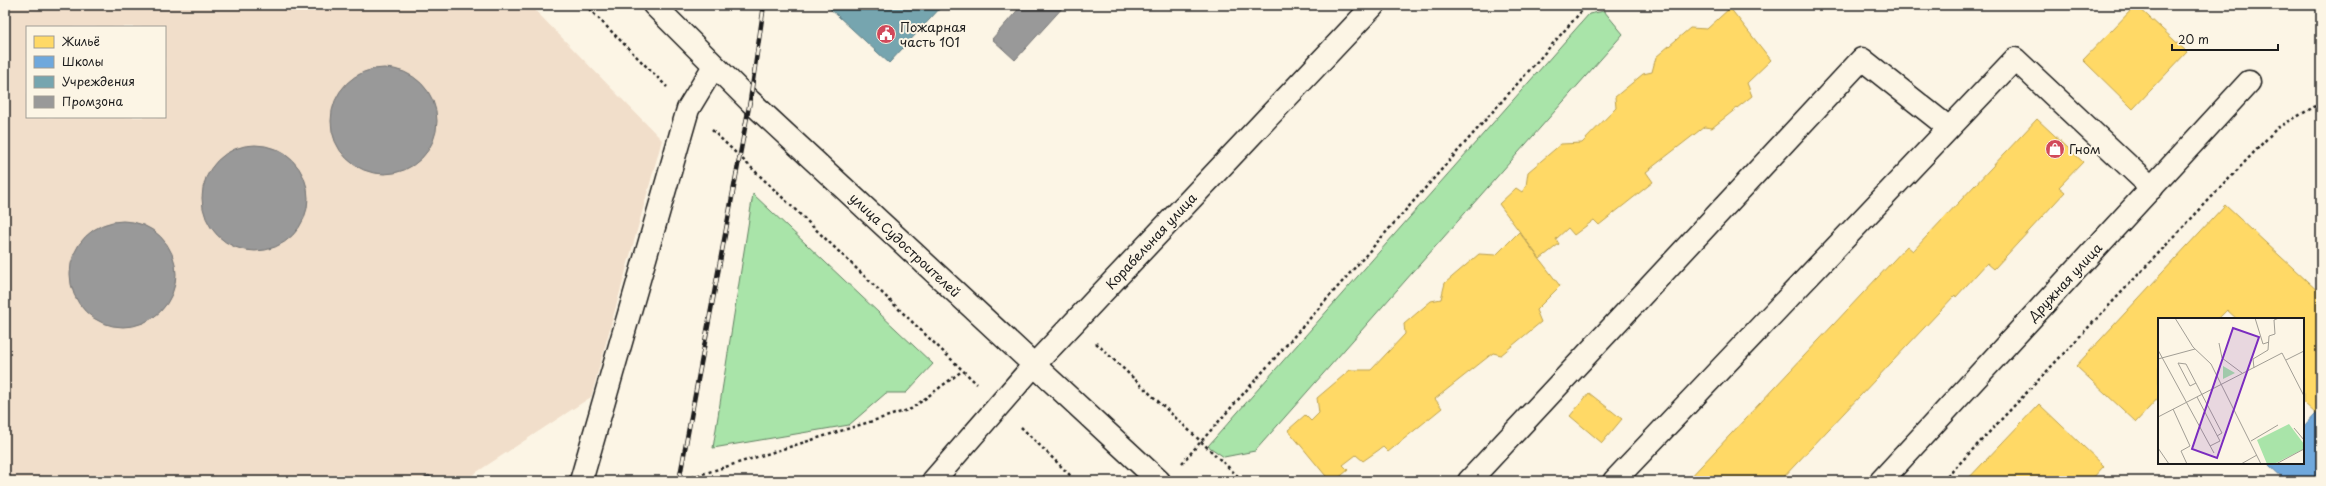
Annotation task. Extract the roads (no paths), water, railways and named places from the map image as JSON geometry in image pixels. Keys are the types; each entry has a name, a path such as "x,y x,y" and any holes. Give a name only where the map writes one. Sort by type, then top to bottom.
{"street":[{"name":"улица Судостроителей","path":"654,5 714,66 1159,481"},
{"name":"Корабельная улица","path":"932,481 1034,365 1374,5"},
{"path":"1614,481 2015,58 2152,188"},
{"path":"1469,481 1862,59 1949,128"},
{"path":"581,481 688,109 714,66"},
{"name":"Дружная улица","path":"1881,481 2248,82"}],"railway":[{"path":"679,481 750,101 764,5"}],"place":[{"name":"Пожарная часть 101","path":"886,34"},
{"name":"Гном","path":"2055,149"}]}
